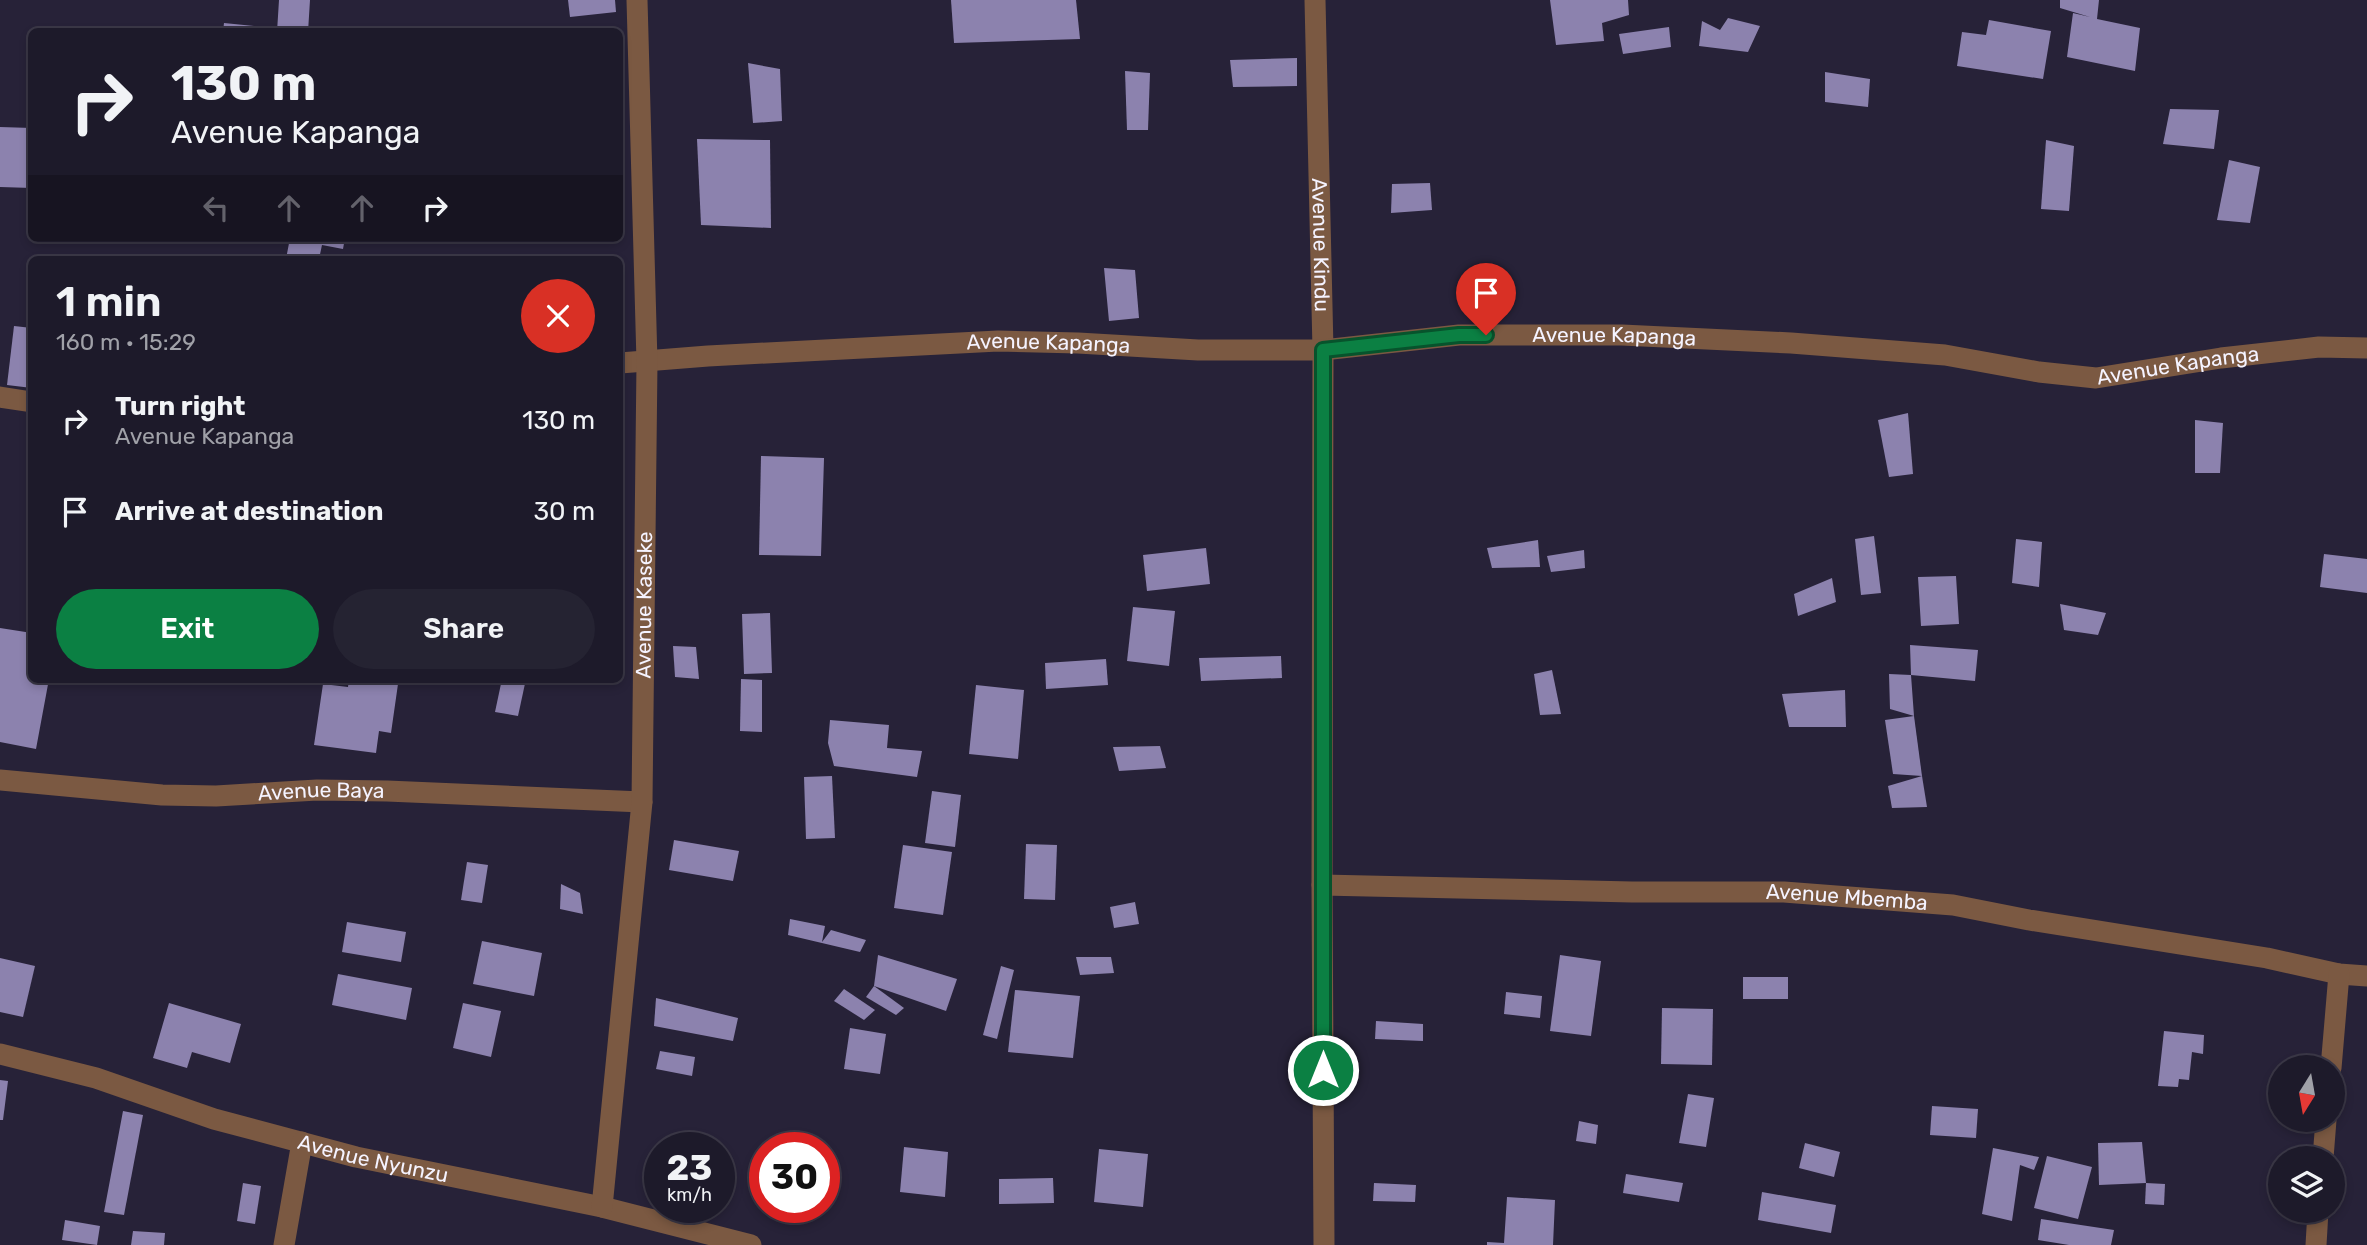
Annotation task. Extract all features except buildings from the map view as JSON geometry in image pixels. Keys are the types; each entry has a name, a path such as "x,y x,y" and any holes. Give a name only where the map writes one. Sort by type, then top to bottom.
{"street":[{"name":"Avenue Kaseke","path":"602,1207 642,802 647,362 637,0"},
{"name":"Avenue Kindu","path":"1315,0 1323,350 1324,1245"},
{"name":"Avenue Kapanga","path":"623,363 998,341 1198,349 1323,350 1459,335 1656,336 1945,355 2039,372 2096,378 2221,358 2319,347 2367,348"},
{"path":"0,397 28,401"},
{"name":"Avenue Baya","path":"0,780 162,795 216,796 317,790 387,791 642,802"},
{"name":"Avenue Mbemba","path":"1322,886 1618,892 1784,892 1953,905 2029,920 2267,958 2339,974 2367,976"},
{"path":"2332,1055 2339,974"},
{"name":"Avenue Nyunzu","path":"0,1054 96,1078 214,1119 356,1157 602,1207 751,1245"},
{"path":"284,1245 302,1142"},
{"path":"2316,1245 2317,1223"}],"route":[{"path":"1323,1070 1323,350 1459,335 1486,335"}]}
